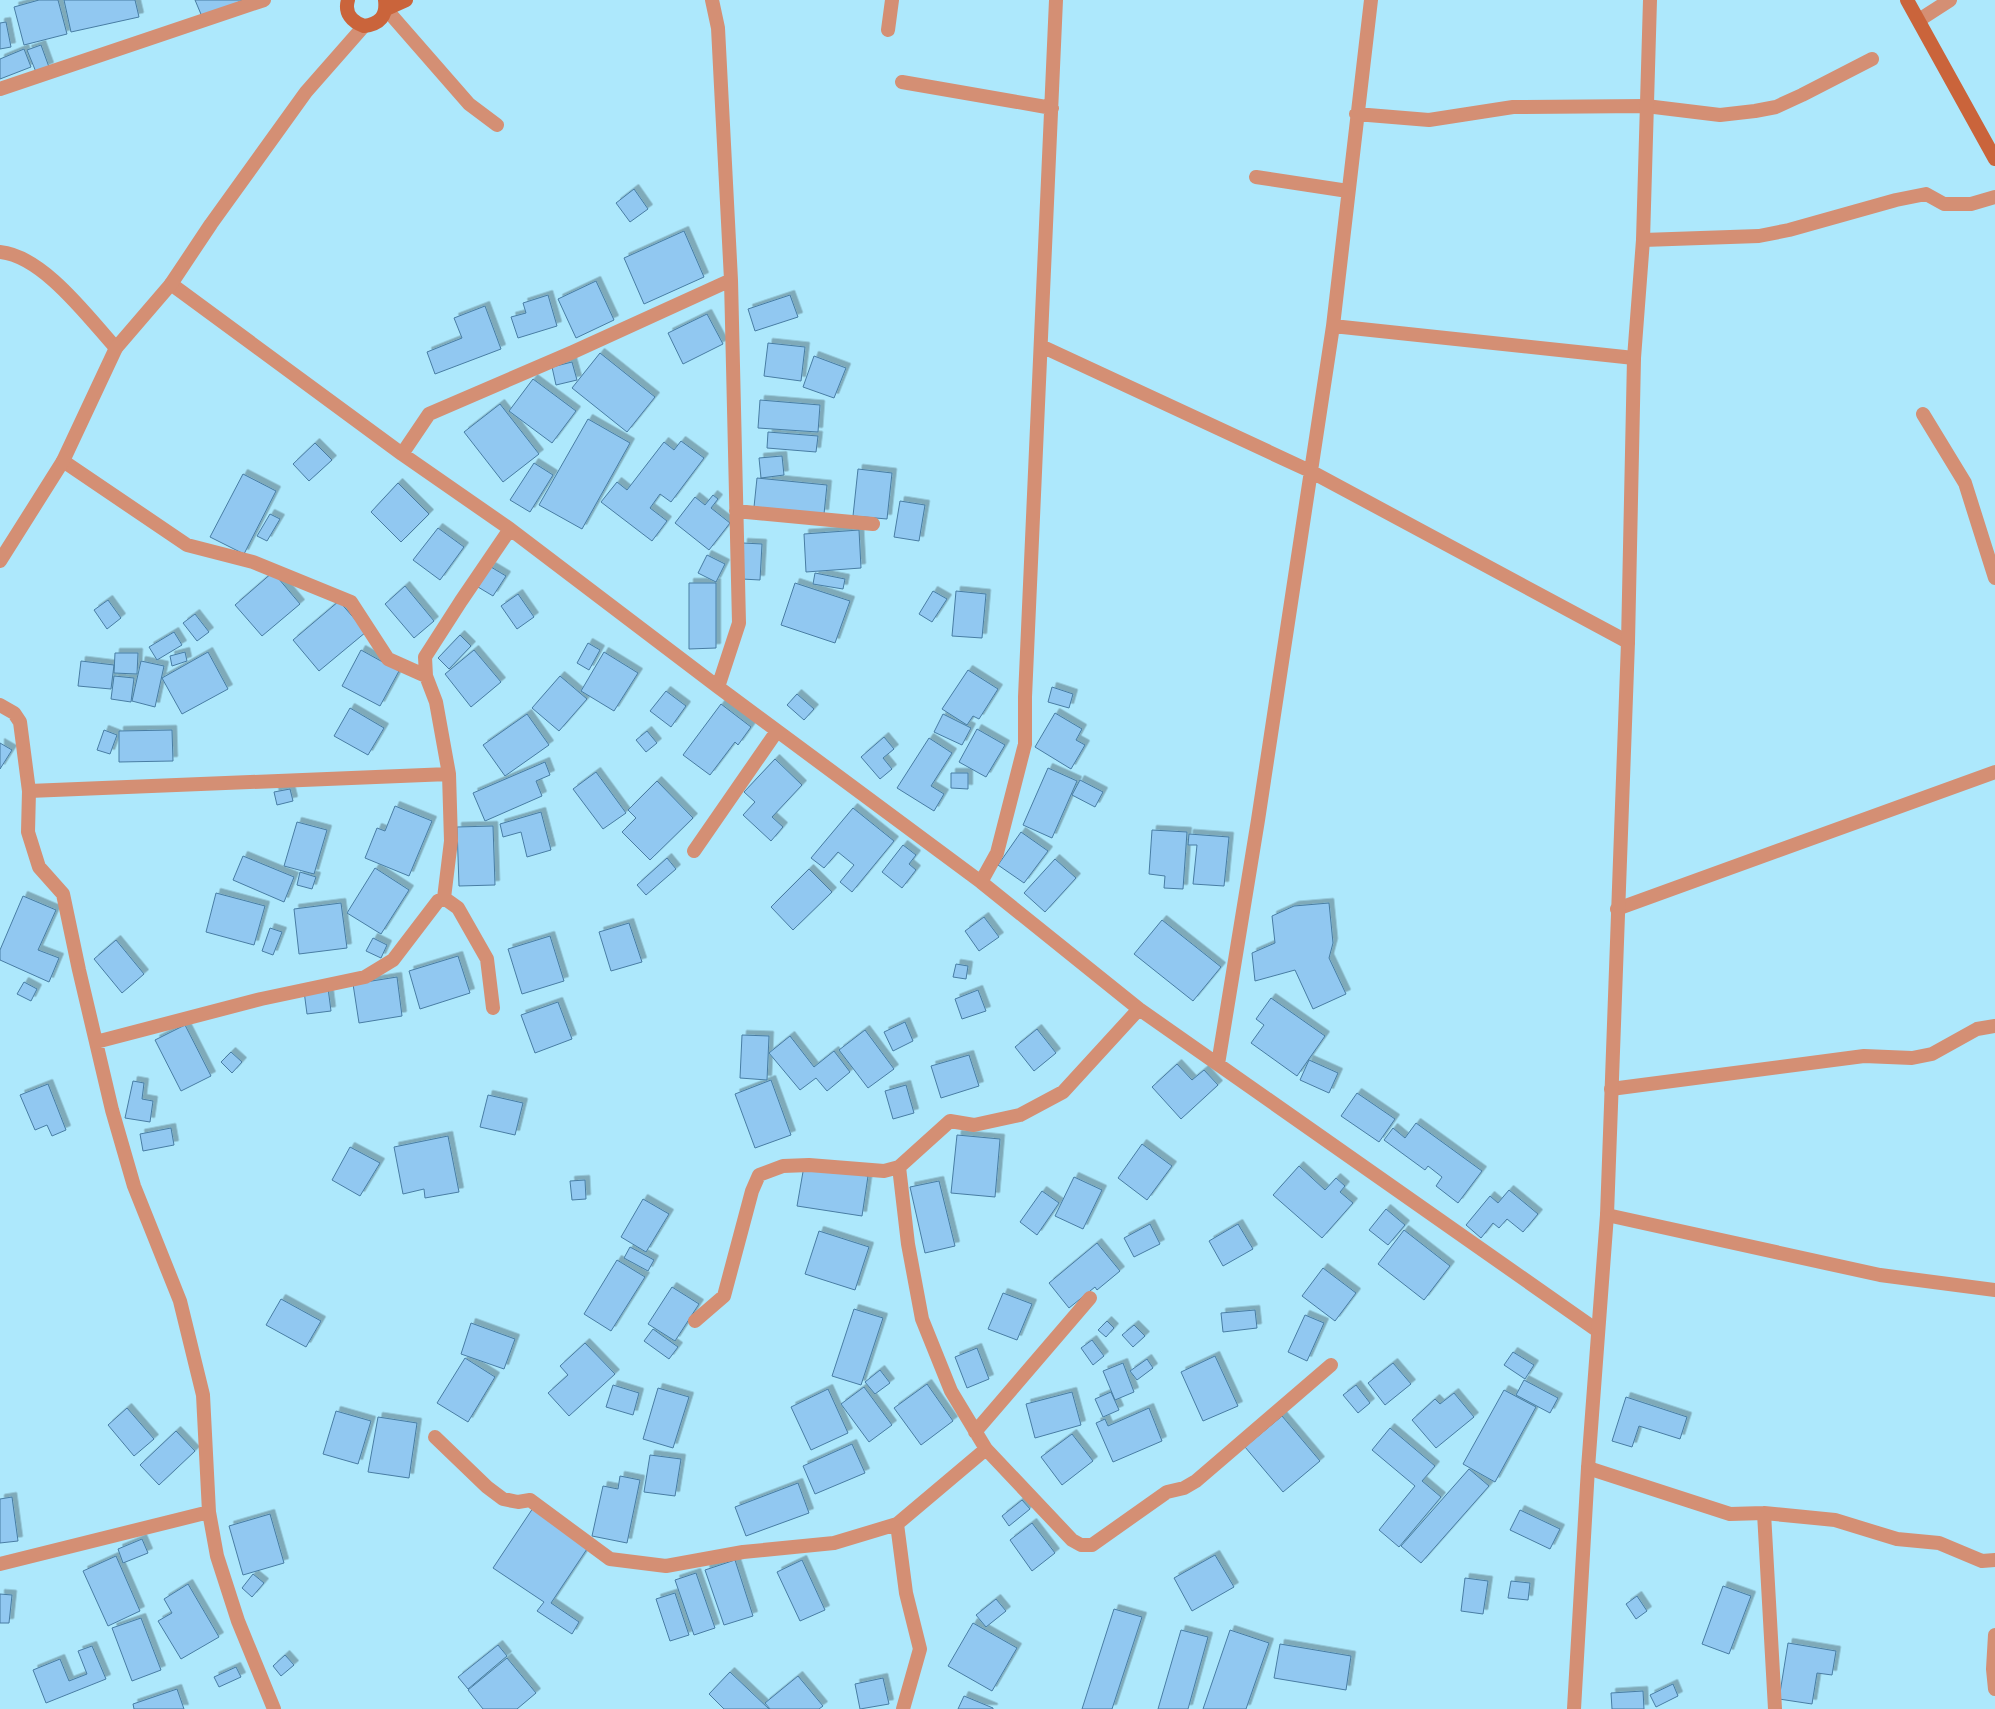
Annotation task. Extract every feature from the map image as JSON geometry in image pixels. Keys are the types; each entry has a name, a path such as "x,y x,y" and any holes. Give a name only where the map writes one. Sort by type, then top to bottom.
{"main road":[{"path":"344,2 351,19 364,26 379,22 384,16 385,4 406,0"},
{"path":"1907,0 1995,159"}],"street":[{"path":"0,89 264,0"},
{"path":"712,0 718,28 731,280 739,623 718,687"},
{"path":"888,30 892,0"},
{"path":"981,882 997,853 1024,744 1056,0"},
{"path":"1218,1064 1258,820 1333,326 1356,114 1371,0"},
{"path":"1574,1709 1588,1468 1607,1215 1628,642 1634,358 1643,240 1650,0"},
{"path":"1918,20 1950,0"},
{"path":"385,4 469,104 497,125"},
{"path":"0,561 63,462 116,348 171,284 211,224 306,92 364,26"},
{"path":"1356,114 1430,120 1513,107 1646,106 1720,115 1755,112 1776,107 1802,96 1872,59"},
{"path":"902,82 1052,108"},
{"path":"1256,177 1348,191"},
{"path":"1643,240 1759,236 1926,194 1944,204 1971,204 1995,197"},
{"path":"0,252 9,252 30,262 65,291 116,348"},
{"path":"402,454 429,414 573,352 731,280"},
{"path":"171,284 402,454 510,530 981,882 1140,1009 1598,1331"},
{"path":"1333,326 1634,358"},
{"path":"1041,346 1310,471 1628,642"},
{"path":"1924,414 1965,483 1995,578"},
{"path":"63,462 187,545 253,562 351,602 388,659 426,676"},
{"path":"736,511 873,524"},
{"path":"444,898 451,841 449,774 436,702 426,676 425,657 461,600 510,530"},
{"path":"0,705 14,713 20,722 29,791 28,832 39,867 63,894 112,1110 134,1186 180,1301 204,1395 209,1512 217,1556 238,1621 274,1709"},
{"path":"694,851 777,731"},
{"path":"1617,909 1995,772"},
{"path":"29,791 449,774"},
{"path":"444,898 458,908 487,958 493,1008"},
{"path":"96,1042 261,999 365,977 393,960 438,901 444,898"},
{"path":"695,1321 724,1296 752,1191 759,1176 783,1166 801,1165 884,1172 899,1167 950,1121 974,1126 1020,1115 1063,1092 1140,1009"},
{"path":"1611,1089 1864,1056 1912,1058 1932,1054 1978,1029 1995,1026"},
{"path":"899,1167 908,1244 922,1319 951,1391 986,1449 1072,1540 1081,1545 1092,1545 1167,1492 1184,1488 1206,1474 1331,1365"},
{"path":"1607,1215 1880,1275 1995,1290"},
{"path":"975,1432 1090,1298"},
{"path":"435,1437 487,1487 503,1499 518,1502 530,1500 610,1559 666,1566 742,1552 834,1543 897,1524 986,1449"},
{"path":"1588,1468 1730,1514 1764,1512 1834,1520 1897,1539 1939,1543 1982,1562 1995,1560"},
{"path":"0,1564 209,1512"},
{"path":"1764,1512 1775,1709"},
{"path":"897,1524 906,1593 920,1649 903,1709"},
{"path":"1995,1635 1993,1669 1995,1689"}],"building":[{"path":"39,0 58,0 67,34 24,45 14,7"},
{"path":"64,0 135,0 139,17 71,32"},
{"path":"195,0 243,0 203,19"},
{"path":"6,22 11,47 0,49 0,23"},
{"path":"41,45 49,67 36,72 27,50"},
{"path":"24,49 31,67 0,79 0,59"},
{"path":"634,189 648,209 630,222 616,203"},
{"path":"684,231 704,277 644,304 624,258"},
{"path":"596,281 614,320 576,338 558,299"},
{"path":"548,295 557,326 518,338 511,317 526,313 523,303"},
{"path":"790,295 798,317 755,331 748,309"},
{"path":"485,306 501,349 435,374 427,352 462,338 454,318"},
{"path":"707,314 723,344 683,364 668,333"},
{"path":"768,343 805,347 801,381 764,376"},
{"path":"600,353 655,397 627,432 572,388"},
{"path":"814,356 846,368 834,398 803,387"},
{"path":"572,362 577,380 556,385 552,367"},
{"path":"533,379 576,411 552,443 509,411"},
{"path":"760,400 820,405 818,432 758,428"},
{"path":"500,404 539,454 503,482 464,432"},
{"path":"588,419 630,443 582,529 539,505"},
{"path":"768,432 818,436 816,452 767,448"},
{"path":"681,441 704,458 671,502 660,494 650,508 667,521 652,541 601,502 617,482 627,490 664,442 674,450"},
{"path":"315,443 332,460 309,481 293,464"},
{"path":"782,456 784,475 761,478 759,458"},
{"path":"534,463 553,475 530,512 510,500"},
{"path":"858,469 892,473 887,519 853,516"},
{"path":"243,474 276,491 244,554 210,537"},
{"path":"757,478 827,485 824,514 754,507"},
{"path":"398,483 429,514 401,542 371,512"},
{"path":"713,495 718,499 711,508 730,523 709,550 675,523 695,497 705,505"},
{"path":"900,501 925,505 919,541 894,537"},
{"path":"270,514 280,519 267,541 257,536"},
{"path":"438,528 464,547 440,580 413,560"},
{"path":"859,530 861,568 806,572 804,534"},
{"path":"743,543 762,544 760,580 742,579"},
{"path":"707,555 725,564 716,582 698,573"},
{"path":"491,567 506,576 493,596 478,587"},
{"path":"273,572 300,604 262,636 235,605"},
{"path":"815,573 845,579 843,589 813,584"},
{"path":"689,583 716,583 716,648 689,649"},
{"path":"795,583 850,601 835,643 781,625"},
{"path":"405,586 434,621 414,638 385,604"},
{"path":"933,591 947,599 932,622 919,614"},
{"path":"956,591 986,594 982,638 952,636"},
{"path":"518,594 534,617 517,629 501,606"},
{"path":"108,600 121,618 107,629 94,610"},
{"path":"339,601 366,632 319,671 293,640"},
{"path":"195,614 209,632 197,641 183,623"},
{"path":"174,632 182,645 157,660 149,647"},
{"path":"460,635 471,646 449,669 438,658"},
{"path":"588,643 600,650 589,670 577,663"},
{"path":"361,650 399,671 380,706 342,686"},
{"path":"474,650 501,682 471,707 445,674"},
{"path":"185,652 187,661 172,666 170,656"},
{"path":"208,652 228,689 182,714 162,678"},
{"path":"604,652 638,673 614,711 581,691"},
{"path":"115,653 138,653 137,674 114,673"},
{"path":"81,661 114,665 111,689 78,686"},
{"path":"141,661 164,666 155,707 132,701"},
{"path":"968,670 998,689 979,719 973,716 967,725 942,709"},
{"path":"114,676 134,678 131,702 111,699"},
{"path":"560,676 587,699 559,731 532,708"},
{"path":"1052,687 1073,694 1069,708 1048,702"},
{"path":"666,691 686,706 671,727 650,711"},
{"path":"797,694 814,709 804,720 787,705"},
{"path":"721,704 751,727 738,745 735,742 710,775 683,755"},
{"path":"350,708 384,728 368,755 334,736"},
{"path":"1055,713 1082,729 1076,740 1085,745 1071,769 1035,747"},
{"path":"527,714 549,745 505,776 483,745"},
{"path":"943,714 971,728 962,745 934,732"},
{"path":"977,729 1005,745 986,777 959,762"},
{"path":"104,730 117,735 110,754 97,750"},
{"path":"172,730 173,761 119,762 119,731"},
{"path":"647,731 657,743 646,752 636,740"},
{"path":"884,737 894,749 883,758 892,769 880,779 861,757"},
{"path":"929,738 952,753 931,786 944,794 934,811 897,788"},
{"path":"0,743 12,750 0,769"},
{"path":"775,759 802,785 772,817 783,827 771,841 743,815 755,802 744,792"},
{"path":"545,762 550,775 536,781 542,796 485,821 473,793"},
{"path":"1048,768 1077,781 1052,838 1023,825"},
{"path":"596,772 626,813 603,829 573,789"},
{"path":"951,773 968,773 968,789 951,788"},
{"path":"1080,780 1103,792 1095,807 1072,795"},
{"path":"657,781 693,818 650,860 622,832 636,818 628,810"},
{"path":"290,789 293,801 277,805 274,792"},
{"path":"395,806 432,821 409,876 365,858 377,828 385,831"},
{"path":"853,808 894,841 852,892 840,882 854,865 838,852 824,868 811,858"},
{"path":"541,812 551,850 527,857 521,832 503,837 500,824"},
{"path":"297,822 327,830 314,874 284,866"},
{"path":"493,826 495,885 459,886 457,827"},
{"path":"1152,830 1187,832 1183,889 1164,888 1165,876 1149,874"},
{"path":"1021,832 1048,851 1024,883 998,865"},
{"path":"1189,834 1229,837 1224,886 1193,884 1197,845 1188,845"},
{"path":"903,845 916,855 909,864 916,870 902,888 882,872"},
{"path":"243,856 294,877 284,902 233,880"},
{"path":"667,858 676,869 646,895 637,885"},
{"path":"1055,859 1076,878 1045,912 1024,893"},
{"path":"375,868 409,890 381,934 347,913"},
{"path":"809,869 832,892 793,930 771,907"},
{"path":"300,872 316,877 312,889 297,885"},
{"path":"216,893 265,906 254,945 206,932"},
{"path":"23,896 56,910 38,950 59,958 49,982 0,960 0,950"},
{"path":"341,903 347,948 299,954 294,909"},
{"path":"1329,903 1333,943 1329,958 1346,994 1313,1009 1295,970 1255,981 1252,953 1275,943 1272,916 1294,906"},
{"path":"984,917 999,937 979,951 965,931"},
{"path":"1162,920 1221,967 1193,1001 1134,954"},
{"path":"629,923 642,962 611,971 599,932"},
{"path":"270,928 282,932 273,955 262,951"},
{"path":"550,936 564,981 522,994 508,949"},
{"path":"373,938 387,945 381,958 366,951"},
{"path":"116,940 144,974 122,993 94,959"},
{"path":"458,956 470,993 420,1009 409,971"},
{"path":"956,964 968,966 966,979 953,977"},
{"path":"397,977 402,1016 359,1023 353,984"},
{"path":"24,982 37,989 31,1001 17,994"},
{"path":"328,988 331,1011 307,1014 304,991"},
{"path":"978,990 986,1011 962,1019 955,999"},
{"path":"1271,998 1325,1036 1297,1076 1251,1043 1264,1025 1256,1019"},
{"path":"558,1002 572,1039 535,1053 521,1015"},
{"path":"905,1022 913,1041 893,1051 884,1032"},
{"path":"185,1025 211,1076 181,1091 155,1040"},
{"path":"1037,1029 1056,1053 1034,1071 1015,1047"},
{"path":"865,1030 894,1069 868,1088 839,1050"},
{"path":"742,1035 769,1036 767,1080 740,1078"},
{"path":"790,1036 814,1067 834,1051 850,1072 827,1091 816,1078 800,1090 769,1053"},
{"path":"231,1052 242,1062 232,1073 221,1062"},
{"path":"969,1055 979,1086 941,1098 931,1066"},
{"path":"1309,1060 1338,1073 1329,1093 1300,1080"},
{"path":"1177,1064 1192,1080 1204,1070 1218,1085 1181,1119 1152,1087"},
{"path":"771,1080 791,1135 755,1148 735,1094"},
{"path":"133,1081 144,1083 142,1099 153,1101 150,1122 125,1118"},
{"path":"48,1084 66,1130 52,1136 47,1125 35,1130 20,1095"},
{"path":"906,1085 914,1113 893,1119 885,1091"},
{"path":"1357,1093 1395,1119 1379,1142 1341,1116"},
{"path":"488,1095 523,1103 515,1135 480,1127"},
{"path":"1416,1123 1482,1171 1458,1203 1436,1186 1442,1177 1428,1166 1425,1170 1384,1140 1393,1128 1405,1138"},
{"path":"171,1128 174,1145 143,1151 140,1134"},
{"path":"957,1135 1000,1139 995,1197 951,1193"},
{"path":"448,1136 459,1192 425,1198 424,1189 403,1194 394,1147"},
{"path":"1142,1144 1172,1166 1147,1200 1118,1178"},
{"path":"350,1147 380,1163 360,1196 332,1180"},
{"path":"804,1166 868,1176 862,1216 797,1206"},
{"path":"1299,1166 1325,1190 1336,1178 1345,1186 1340,1192 1353,1203 1322,1238 1273,1195"},
{"path":"1074,1177 1102,1190 1083,1229 1055,1216"},
{"path":"585,1180 586,1199 572,1200 570,1181"},
{"path":"939,1181 955,1246 925,1253 910,1187"},
{"path":"1509,1190 1538,1214 1523,1232 1507,1219 1499,1228 1493,1223 1481,1238 1466,1225 1490,1196 1498,1203"},
{"path":"1042,1191 1059,1203 1037,1235 1020,1222"},
{"path":"643,1199 669,1214 646,1252 621,1237"},
{"path":"1386,1209 1405,1225 1388,1245 1369,1230"},
{"path":"1150,1224 1160,1244 1134,1257 1124,1238"},
{"path":"1238,1224 1253,1249 1223,1266 1209,1241"},
{"path":"1404,1230 1450,1266 1424,1300 1378,1264"},
{"path":"819,1231 869,1247 855,1290 805,1274"},
{"path":"1097,1243 1120,1271 1097,1290 1095,1287 1069,1308 1049,1283"},
{"path":"630,1247 654,1260 648,1271 624,1258"},
{"path":"617,1260 645,1277 611,1331 584,1314"},
{"path":"1323,1268 1356,1293 1335,1321 1302,1296"},
{"path":"672,1287 699,1304 675,1341 648,1324"},
{"path":"1003,1293 1032,1304 1017,1340 988,1329"},
{"path":"281,1299 321,1321 306,1347 266,1325"},
{"path":"854,1309 883,1318 861,1385 832,1376"},
{"path":"1255,1310 1257,1328 1223,1332 1221,1313"},
{"path":"1305,1315 1324,1323 1307,1361 1288,1352"},
{"path":"1107,1321 1114,1328 1106,1337 1098,1330"},
{"path":"471,1323 515,1339 504,1369 461,1354"},
{"path":"1134,1325 1145,1336 1133,1347 1122,1335"},
{"path":"653,1329 678,1347 669,1359 644,1341"},
{"path":"1092,1340 1104,1356 1093,1365 1081,1348"},
{"path":"585,1343 615,1374 569,1416 548,1393 568,1375 560,1366"},
{"path":"977,1348 989,1379 967,1388 955,1357"},
{"path":"1513,1352 1534,1365 1525,1379 1504,1365"},
{"path":"1215,1356 1238,1406 1203,1421 1181,1372"},
{"path":"465,1358 495,1377 468,1422 437,1403"},
{"path":"1147,1359 1153,1368 1137,1380 1130,1371"},
{"path":"1123,1363 1134,1392 1115,1400 1103,1371"},
{"path":"1393,1363 1411,1384 1385,1405 1368,1383"},
{"path":"880,1370 890,1383 875,1394 865,1382"},
{"path":"1524,1380 1558,1398 1550,1413 1516,1395"},
{"path":"927,1384 953,1421 921,1445 894,1408"},
{"path":"613,1385 639,1393 633,1415 606,1407"},
{"path":"1356,1385 1370,1403 1358,1413 1343,1395"},
{"path":"864,1387 892,1425 869,1442 841,1404"},
{"path":"658,1388 689,1397 673,1448 643,1439"},
{"path":"828,1389 848,1433 811,1450 791,1407"},
{"path":"1504,1390 1536,1407 1495,1482 1463,1464"},
{"path":"1072,1392 1081,1425 1035,1438 1026,1404"},
{"path":"1111,1392 1119,1410 1103,1417 1095,1399"},
{"path":"1454,1393 1474,1417 1436,1448 1412,1420 1435,1399 1440,1404"},
{"path":"1626,1397 1687,1417 1680,1439 1639,1426 1632,1447 1612,1441"},
{"path":"127,1408 154,1439 134,1456 108,1425"},
{"path":"1149,1408 1162,1441 1113,1462 1096,1423 1105,1419 1108,1426"},
{"path":"336,1411 371,1421 358,1464 323,1454"},
{"path":"1282,1416 1320,1461 1283,1492 1245,1447"},
{"path":"378,1417 417,1423 409,1478 368,1472"},
{"path":"1390,1428 1435,1466 1422,1481 1441,1497 1399,1547 1379,1530 1415,1486 1372,1450"},
{"path":"176,1431 195,1451 159,1485 140,1465"},
{"path":"1072,1434 1093,1461 1062,1485 1041,1457"},
{"path":"852,1444 865,1473 815,1494 803,1466"},
{"path":"650,1455 681,1459 675,1496 644,1492"},
{"path":"1469,1469 1489,1486 1421,1563 1401,1546"},
{"path":"620,1476 640,1480 627,1543 592,1536 603,1486 618,1489"},
{"path":"798,1483 809,1513 746,1536 735,1507"},
{"path":"12,1497 18,1541 0,1543 0,1499"},
{"path":"1022,1500 1030,1509 1009,1526 1002,1516"},
{"path":"533,1508 589,1546 551,1603 579,1622 572,1634 537,1611 544,1602 493,1568"},
{"path":"1520,1510 1560,1529 1550,1549 1510,1530"},
{"path":"270,1514 284,1563 243,1575 229,1526"},
{"path":"1032,1523 1055,1553 1032,1571 1010,1540"},
{"path":"142,1539 148,1553 123,1563 118,1549"},
{"path":"1215,1555 1234,1587 1192,1611 1174,1578"},
{"path":"116,1556 140,1611 108,1626 83,1571"},
{"path":"735,1560 753,1616 724,1625 705,1570"},
{"path":"802,1560 825,1610 800,1621 777,1572"},
{"path":"696,1573 715,1628 694,1635 675,1580"},
{"path":"253,1574 264,1583 252,1597 242,1588"},
{"path":"1465,1578 1488,1581 1483,1614 1461,1611"},
{"path":"1511,1581 1530,1583 1528,1600 1508,1598"},
{"path":"188,1584 219,1637 181,1659 158,1621 172,1613 164,1599"},
{"path":"1723,1586 1751,1596 1729,1654 1702,1644"},
{"path":"675,1593 689,1635 670,1641 656,1599"},
{"path":"0,1594 12,1595 9,1623 0,1623"},
{"path":"1637,1596 1647,1611 1636,1619 1626,1604"},
{"path":"996,1599 1006,1611 986,1627 976,1615"},
{"path":"1114,1609 1142,1617 1112,1709 1082,1709"},
{"path":"141,1618 161,1670 132,1681 112,1628"},
{"path":"973,1623 1017,1648 992,1691 948,1666"},
{"path":"1181,1630 1208,1637 1188,1709 1158,1709"},
{"path":"1230,1630 1269,1643 1246,1709 1203,1709"},
{"path":"1788,1643 1836,1651 1832,1675 1817,1673 1812,1704 1779,1699"},
{"path":"1280,1644 1351,1656 1346,1690 1274,1678"},
{"path":"498,1645 507,1656 468,1689 458,1677"},
{"path":"92,1646 106,1679 46,1703 33,1670 60,1659 69,1681 87,1674 78,1651"},
{"path":"285,1655 294,1665 281,1676 273,1666"},
{"path":"507,1658 536,1693 517,1709 483,1709 468,1690"},
{"path":"236,1667 241,1677 219,1687 214,1677"},
{"path":"730,1672 769,1709 724,1709 709,1694"},
{"path":"798,1676 823,1706 819,1709 770,1709 765,1703"},
{"path":"883,1678 889,1704 860,1709 855,1684"},
{"path":"1673,1684 1678,1696 1656,1707 1650,1695"},
{"path":"177,1689 184,1709 134,1709 133,1704"},
{"path":"1643,1691 1644,1709 1612,1709 1611,1693"},
{"path":"964,1696 993,1708 993,1709 958,1709"}]}
